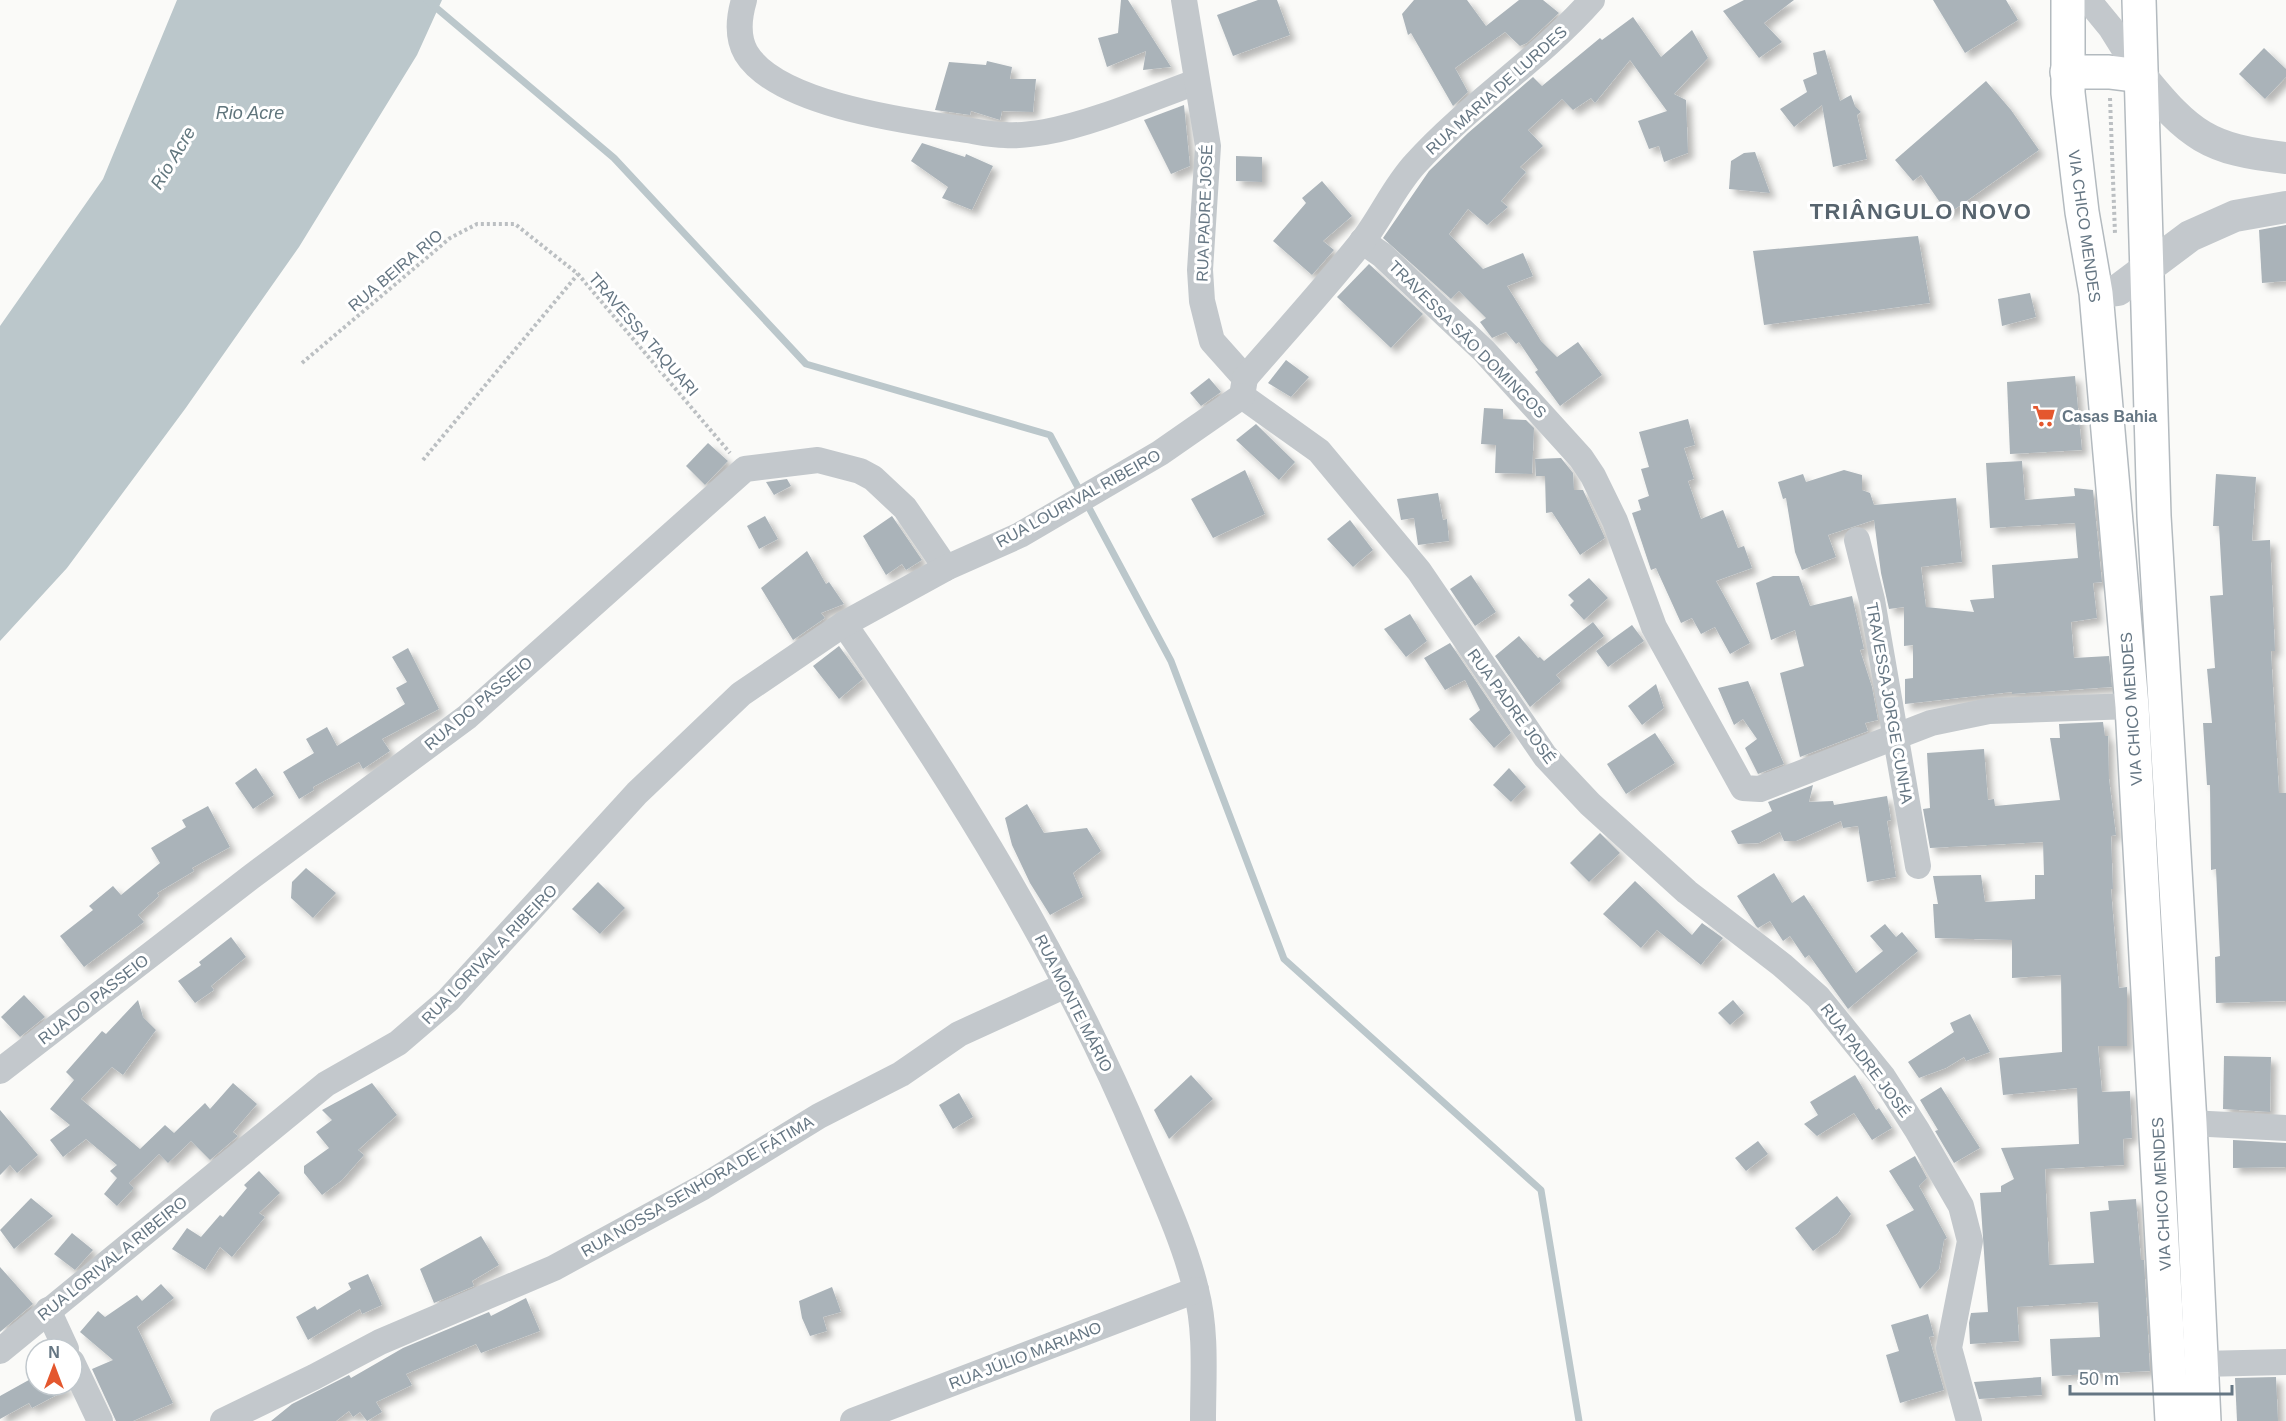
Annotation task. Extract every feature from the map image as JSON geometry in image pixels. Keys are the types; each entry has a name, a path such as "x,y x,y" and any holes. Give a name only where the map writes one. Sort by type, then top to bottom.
{"main road":[{"name":"VIA CHICO MENDES","path":"2139,0 2154,516 2190,1123 2204,1421"},
{"name":"VIA CHICO MENDES","path":"2062,8 2079,192 2096,293 2132,706 2172,1421"},
{"path":"2067,72 2109,72 2140,76"}],"street":[{"path":"744,0 739,28 746,54 775,80 807,94 888,117 1006,136 1047,132 1196,82"},
{"name":"RUA PADRE JOSÉ","path":"1185,0 1196,82 1208,146 1200,270 1202,301 1212,341 1244,387 1319,452 1419,571 1545,756 1590,804 1687,892 1782,965 1818,997 1882,1077 1917,1130 1961,1206 1970,1241 1949,1348 1969,1421"},
{"name":"RUA MARIA DE LURDES","path":"1244,387 1362,241 1394,189 1414,165 1455,123 1541,53 1592,0"},
{"path":"2088,0 2111,28 2140,76 2182,123 2195,133 2220,146 2286,158"},
{"path":"2096,293 2118,290 2190,236 2235,216 2286,207"},
{"name":"TRAVESSA SÃO DOMINGOS","path":"1362,241 1382,255 1485,351 1581,458 1593,476 1615,521 1654,627 1743,788 1761,789 1931,723 1989,711 2132,706"},
{"name":"RUA LOURIVAL RIBEIRO","path":"844,624 946,568 1020,535 1160,453 1244,387"},
{"path":"745,469 818,460 860,471 873,478 905,508 946,568"},
{"name":"RUA DO PASSEIO","path":"0,1071 251,877 467,717 745,469"},
{"name":"TRAVESSA JORGE CUNHA","path":"1857,540 1872,600 1918,866"},
{"name":"RUA MONTE MÁRIO","path":"844,624 906,714 980,830 1027,910 1119,1092 1163,1197 1196,1290 1203,1352 1203,1421"},
{"name":"RUA LORIVAL A RIBEIRO","path":"0,1351 326,1084 388,1050 408,1035 448,1000 637,793 713,718 772,672 844,624"},
{"name":"RUA NOSSA SENHORA DE FÁTIMA","path":"223,1421 380,1342 563,1263 703,1187 819,1116 901,1074 959,1034 1066,985"},
{"path":"2190,1123 2286,1128"},
{"name":"RUA JÚLIO MARIANO","path":"853,1421 1196,1290"},
{"path":"48,1310 60,1337"},
{"path":"2201,1364 2286,1362"},
{"path":"84,1387 100,1421"}],"path":[{"name":"RUA BEIRA RIO","path":"302,363 450,238 477,224 515,224"},
{"name":"TRAVESSA TAQUARI","path":"515,224 578,274 745,469"},
{"path":"423,460 578,274"}],"water":[{"name":"Rio Acre","path":"177,0 442,0 417,55 299,247 185,409 67,568 0,641 0,326 103,179"}],"building":[{"path":"1121,0 1128,0 1171,67 1143,70 1146,51 1107,67 1098,38 1118,33"},
{"path":"1258,0 1277,0 1290,35 1233,56 1217,15"},
{"path":"1414,0 1467,0 1486,26 1519,0 1543,0 1559,13 1527,43 1520,46 1505,32 1455,68 1468,92 1453,106 1411,33 1408,35 1402,14"},
{"path":"1744,0 1794,0 1764,23 1782,42 1759,58 1723,11"},
{"path":"1933,0 2006,0 2018,20 1965,53"},
{"path":"1633,17 1661,57 1692,30 1708,58 1674,94 1686,100 1688,153 1664,162 1659,146 1649,149 1638,121 1667,111 1630,60 1595,103 1591,98 1573,110 1562,99 1528,130 1543,146 1520,167 1526,172 1501,201 1508,207 1487,225 1468,209 1449,234 1483,269 1523,253 1533,276 1507,286 1541,341 1557,357 1578,342 1602,375 1560,406 1535,372 1538,370 1519,342 1516,344 1506,332 1492,338 1480,322 1486,318 1459,291 1451,299 1383,238 1429,171 1468,133 1533,77 1542,86 1600,38 1602,40"},
{"path":"2264,48 2286,69 2286,77 2265,99 2239,74"},
{"path":"1825,50 1840,101 1851,95 1855,106 1861,112 1857,115 1867,159 1833,167 1822,105 1794,127 1780,109 1807,92 1803,80 1817,74 1813,53"},
{"path":"987,61 1012,67 1010,79 1036,79 1033,112 1002,111 1000,120 971,111 970,115 935,110 949,62 986,65"},
{"path":"1986,81 2011,110 2039,150 1948,214 1921,175 1913,181 1895,160"},
{"path":"1184,105 1190,166 1171,174 1144,120"},
{"path":"922,143 965,157 966,154 993,166 972,210 942,198 948,187 911,161"},
{"path":"1755,152 1770,193 1729,189 1731,161 1744,153"},
{"path":"1236,156 1262,157 1262,182 1236,181"},
{"path":"1322,181 1352,216 1323,241 1334,250 1312,275 1273,241 1306,203 1302,198"},
{"path":"2286,225 2286,281 2262,283 2259,230"},
{"path":"1918,236 1930,303 1764,325 1753,251"},
{"path":"1369,264 1423,314 1391,348 1337,297"},
{"path":"2030,293 2036,317 2002,326 1998,299"},
{"path":"1286,360 1309,377 1291,397 1268,383"},
{"name":"Casas Bahia","path":"2075,376 2082,450 2010,454 2007,382"},
{"path":"1209,378 1221,392 1201,406 1190,393"},
{"path":"1484,408 1503,409 1503,419 1526,420 1534,428 1532,474 1495,473 1496,445 1481,444"},
{"path":"1688,419 1695,445 1684,448 1694,479 1688,481 1701,519 1723,510 1738,548 1744,546 1752,568 1716,581 1750,643 1730,654 1715,627 1701,634 1692,618 1681,623 1656,568 1651,570 1632,513 1641,510 1638,500 1649,496 1641,469 1649,467 1639,432"},
{"path":"1256,424 1295,462 1279,480 1236,440"},
{"path":"708,443 728,461 705,485 686,466"},
{"path":"1561,458 1573,473 1574,490 1583,490 1605,538 1580,555 1552,512 1546,513 1545,476 1536,476 1535,459"},
{"path":"2022,461 2025,500 2075,496 2074,488 2093,490 2102,582 2093,583 2097,618 2071,622 2074,658 2109,656 2112,687 2012,694 2012,692 1905,704 1905,679 1913,678 1913,645 1904,646 1904,607 1889,609 1881,573 1874,520 1828,535 1836,557 1802,570 1795,552 1786,498 1783,499 1778,482 1803,474 1806,482 1844,470 1862,475 1862,490 1870,493 1874,505 1956,498 1962,562 1921,567 1926,607 1974,612 1970,600 1994,598 1992,565 2078,558 2075,523 1990,528 1986,463"},
{"path":"1245,470 1265,514 1213,538 1191,499"},
{"path":"2216,474 2256,477 2252,541 2270,540 2275,651 2271,651 2279,793 2286,793 2286,1001 2216,1003 2215,957 2220,956 2216,869 2211,870 2210,785 2207,785 2203,723 2212,723 2207,669 2215,668 2210,596 2223,595 2219,526 2213,526"},
{"path":"787,479 791,486 774,495 766,482"},
{"path":"1438,493 1443,520 1447,519 1449,541 1418,545 1414,518 1401,520 1397,499"},
{"path":"765,516 778,539 759,549 747,526"},
{"path":"892,516 922,560 906,570 902,564 886,575 863,536"},
{"path":"1350,520 1373,550 1353,567 1327,539"},
{"path":"807,551 826,584 829,582 844,604 821,613 825,618 793,640 761,588"},
{"path":"1471,575 1496,612 1475,626 1450,589"},
{"path":"1773,576 1799,576 1810,606 1852,596 1864,649 1860,650 1872,687 1878,720 1865,723 1868,731 1800,757 1780,673 1804,666 1795,630 1771,640 1756,583"},
{"path":"1589,578 1608,598 1584,620 1570,605 1574,601 1568,595"},
{"path":"1410,614 1427,641 1406,657 1384,629"},
{"path":"1593,622 1604,636 1556,675 1561,681 1530,707 1495,656 1519,636 1538,658 1544,661"},
{"path":"1632,625 1644,641 1608,667 1596,651"},
{"path":"1450,643 1511,733 1494,748 1469,719 1480,710 1465,680 1445,690 1424,658"},
{"path":"839,646 863,679 839,699 813,666"},
{"path":"408,648 439,709 382,739 390,751 363,769 359,762 313,787 314,790 299,799 283,772 314,753 306,739 327,727 337,746 405,704 396,688 407,682 392,657"},
{"path":"1748,681 1784,764 1758,774 1745,748 1757,739 1743,719 1734,725 1718,688"},
{"path":"1656,684 1664,708 1642,725 1628,706"},
{"path":"2103,722 2105,736 2108,736 2109,779 2116,835 2111,836 2113,889 2111,889 2119,988 2127,987 2127,1046 2098,1046 2102,1092 2130,1091 2132,1138 2123,1139 2124,1165 2045,1169 2049,1265 2094,1263 2090,1212 2109,1210 2108,1201 2136,1199 2141,1260 2144,1260 2150,1371 2052,1376 2050,1339 2100,1337 2098,1302 2017,1307 2019,1341 1970,1344 1969,1323 1971,1313 1988,1312 1980,1193 2001,1192 2001,1186 2014,1179 2001,1148 2079,1144 2077,1088 2003,1095 1999,1058 2062,1052 2061,975 2012,978 2012,940 1935,938 1933,904 1938,904 1933,876 1981,875 1985,902 2035,899 2035,875 2044,875 2043,842 1930,848 1923,809 1930,808 1927,753 1984,749 1988,800 1994,799 1995,806 2060,800 2050,738 2060,738 2059,724"},
{"path":"1655,733 1675,763 1626,794 1607,764"},
{"path":"256,768 274,795 253,809 235,783"},
{"path":"1509,768 1526,787 1511,802 1493,785"},
{"path":"1813,785 1809,802 1833,801 1834,805 1887,796 1891,820 1887,821 1896,877 1867,882 1858,826 1843,828 1841,821 1796,841 1784,841 1780,832 1759,843 1738,844 1731,831 1772,811 1768,802"},
{"path":"1027,804 1044,833 1087,828 1101,851 1073,873 1083,897 1050,915 1030,883 1012,845 1005,818"},
{"path":"208,806 230,847 192,868 194,871 157,893 159,896 138,915 144,922 84,967 60,936 93,910 89,906 113,886 121,895 160,863 151,848 186,827 182,820"},
{"path":"1600,833 1620,853 1589,882 1570,863"},
{"path":"306,868 336,893 313,918 291,898 292,882"},
{"path":"1774,873 1792,903 1804,895 1856,973 1883,951 1870,936 1885,924 1896,937 1902,932 1918,951 1848,1009 1809,955 1805,958 1790,936 1783,941 1770,921 1758,928 1737,896"},
{"path":"1635,881 1692,935 1702,923 1723,938 1701,965 1657,930 1641,948 1603,914"},
{"path":"598,882 625,908 600,934 572,909"},
{"path":"231,937 246,957 211,986 214,990 195,1003 178,981 201,965 199,962"},
{"path":"24,995 45,1017 20,1037 1,1017"},
{"path":"138,1000 143,1017 156,1030 123,1075 112,1067 81,1099 140,1149 165,1125 174,1133 205,1103 210,1109 233,1083 257,1104 233,1132 238,1136 210,1160 191,1141 168,1163 159,1154 129,1183 134,1188 117,1206 104,1194 117,1178 110,1171 117,1165 86,1139 63,1157 50,1140 70,1125 50,1109 74,1080 66,1072 102,1031 106,1034"},
{"path":"1733,1000 1744,1013 1730,1025 1718,1013"},
{"path":"1970,1014 1990,1052 1966,1061 1964,1057 1946,1068 1919,1078 1908,1062 1954,1032 1950,1023"},
{"path":"2224,1056 2271,1057 2270,1112 2223,1109"},
{"path":"1191,1075 1213,1099 1169,1139 1154,1110"},
{"path":"1855,1075 1876,1110 1879,1108 1892,1128 1872,1140 1854,1113 1817,1136 1804,1124 1818,1115 1810,1102"},
{"path":"372,1083 397,1115 358,1150 364,1155 342,1180 322,1195 304,1173 304,1166 329,1148 316,1132 332,1120 322,1110"},
{"path":"1941,1087 1980,1148 1954,1163 1920,1100"},
{"path":"959,1093 973,1117 953,1129 939,1105"},
{"path":"0,1110 38,1155 17,1173 10,1165 0,1175"},
{"path":"2233,1140 2286,1143 2286,1167 2233,1168"},
{"path":"1758,1141 1768,1154 1746,1171 1735,1158"},
{"path":"1915,1156 1927,1178 1919,1186 1947,1238 1944,1240 1939,1269 1920,1289 1886,1225 1914,1210 1889,1171"},
{"path":"259,1171 280,1193 259,1213 265,1217 232,1257 220,1247 205,1270 172,1249 187,1228 201,1237 220,1215 223,1217 247,1188 244,1185"},
{"path":"1837,1196 1851,1214 1838,1233 1813,1251 1795,1228"},
{"path":"31,1198 53,1216 14,1249 0,1230"},
{"path":"72,1233 93,1250 75,1270 54,1254"},
{"path":"481,1236 499,1265 472,1281 474,1286 434,1303 420,1269"},
{"path":"0,1267 33,1304 0,1332"},
{"path":"368,1274 382,1305 362,1314 360,1309 308,1340 296,1317 315,1306 317,1310 351,1289 348,1283"},
{"path":"161,1284 174,1298 137,1327 173,1403 133,1421 116,1421 92,1369 113,1360 80,1332 98,1311 105,1317 137,1295 142,1301"},
{"path":"832,1287 841,1312 823,1317 827,1331 810,1336 802,1318 799,1301"},
{"path":"526,1298 540,1331 481,1353 476,1344 406,1374 412,1385 376,1402 382,1412 367,1421 360,1412 353,1417 349,1411 336,1421 271,1421 292,1404 349,1375 351,1378 403,1348 489,1312 491,1316"},
{"path":"1928,1314 1934,1336 1929,1337 1944,1390 1900,1403 1886,1355 1899,1351 1891,1325"},
{"path":"2041,1377 2042,1395 1979,1399 1974,1382"},
{"path":"2276,1377 2278,1421 2237,1421 2235,1378"},
{"path":"24,1383 24,1397 53,1397 32,1408 29,1403 0,1419 0,1396"}],"waterway":[{"path":"427,0 614,158 806,364 1050,435 1171,661 1284,959 1541,1190 1579,1421"}],"place":[{"name":"Casas Bahia","path":"2044,416"}],"district":[{"name":"TRIÂNGULO NOVO","path":"1921,211"}],"water label":[{"name":"Río Acre","path":"173,158"}]}
